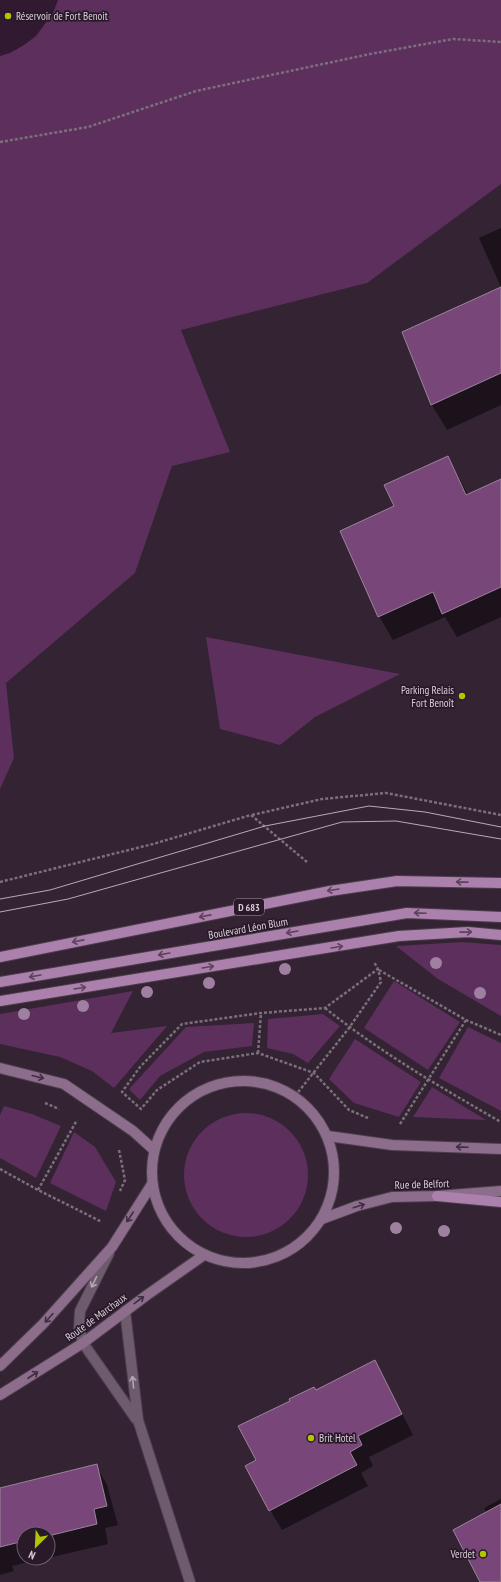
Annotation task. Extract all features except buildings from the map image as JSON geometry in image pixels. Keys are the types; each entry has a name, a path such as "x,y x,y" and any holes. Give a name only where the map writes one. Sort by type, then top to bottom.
{"main road":[{"name":"D 683","path":"0,957 338,890 397,881 501,883"},
{"name":"Boulevard Léon Blum","path":"0,982 407,913 501,917"},
{"path":"0,1001 399,936 468,932 501,935"},
{"path":"0,1068 64,1084 133,1130 154,1150"},
{"path":"228,1081 255,1081 276,1086 295,1096 314,1114 328,1136 335,1164 333,1192 322,1219 306,1240 283,1255 257,1263 230,1263 204,1255 179,1238 161,1213 152,1184 151,1167 154,1150 164,1125 180,1104 203,1089 228,1081"},
{"path":"328,1136 392,1144 501,1149"},
{"path":"0,1366 43,1324 112,1247 152,1184"},
{"name":"Rue de Belfort","path":"322,1219 357,1206 392,1197 501,1192"},
{"path":"437,1196 501,1202"},
{"name":"Route de Marchaux","path":"0,1395 83,1343 204,1255"}],"street":[{"path":"112,1247 80,1310 79,1328 83,1343 138,1420"},
{"path":"125,1311 138,1420 190,1582"}],"path":[{"path":"0,142 88,127 196,91 370,54 453,39 501,42"},
{"path":"0,882 153,844 251,815 322,798 386,793 501,815"},
{"path":"251,815 307,862"},
{"path":"373,1120 349,1110 314,1073 258,1053 200,1062 157,1090 141,1109 122,1092 140,1067 182,1024 261,1013 325,1008 378,970"},
{"path":"378,970 466,1020 501,1035"},
{"path":"295,1096 350,1028 381,982 378,970"},
{"path":"325,1008 350,1028 427,1080 501,1122"},
{"path":"258,1053 261,1013"},
{"path":"399,1124 466,1020"},
{"path":"41,1102 62,1110"},
{"path":"72,1116 83,1123"},
{"path":"38,1190 78,1120"},
{"path":"115,1147 120,1151 125,1180 119,1192"},
{"path":"0,1169 105,1224"}],"shaded area":[{"path":"0,0 501,0 501,184 367,283 181,330 230,452 172,466 135,573 6,683 14,758 0,789"},
{"path":"206,637 400,674 315,717 280,745 220,729"},
{"path":"462,942 501,945 501,1016 438,979 396,946"},
{"path":"394,981 460,1022 428,1070 364,1028"},
{"path":"133,991 111,1033 167,1026 114,1088 92,1071 60,1057 0,1044 0,1014"},
{"path":"323,1014 340,1026 308,1063 293,1054 267,1048 268,1019"},
{"path":"254,1023 252,1046 204,1052 160,1076 140,1100 129,1089 186,1027"},
{"path":"468,1027 501,1043 501,1111 439,1078"},
{"path":"355,1039 421,1082 399,1117 354,1103 329,1079"},
{"path":"432,1087 486,1120 413,1117"},
{"path":"4,1106 32,1114 61,1126 36,1178 0,1158 0,1115"},
{"path":"246,1113 258,1114 270,1118 281,1123 290,1131 298,1140 303,1151 307,1163 307,1187 303,1199 298,1210 290,1219 281,1227 270,1232 258,1236 246,1237 234,1236 222,1232 211,1227 202,1219 194,1210 189,1199 185,1187 184,1175 185,1163 189,1151 194,1140 202,1131 211,1123 222,1118 234,1114"},
{"path":"74,1132 95,1147 116,1182 106,1211 50,1183"}],"tram line":[{"path":"0,899 50,890 265,826 369,806 425,812 501,827"},
{"path":"0,912 68,899 342,822 396,821 501,839"}],"place":[{"name":"Réservoir de Fort Benoit","path":"8,16"},
{"name":"Parking Relais Fort Benoît","path":"462,696"},
{"name":"Brit Hotel","path":"311,1438"},
{"name":"Verdet","path":"483,1554"}]}
